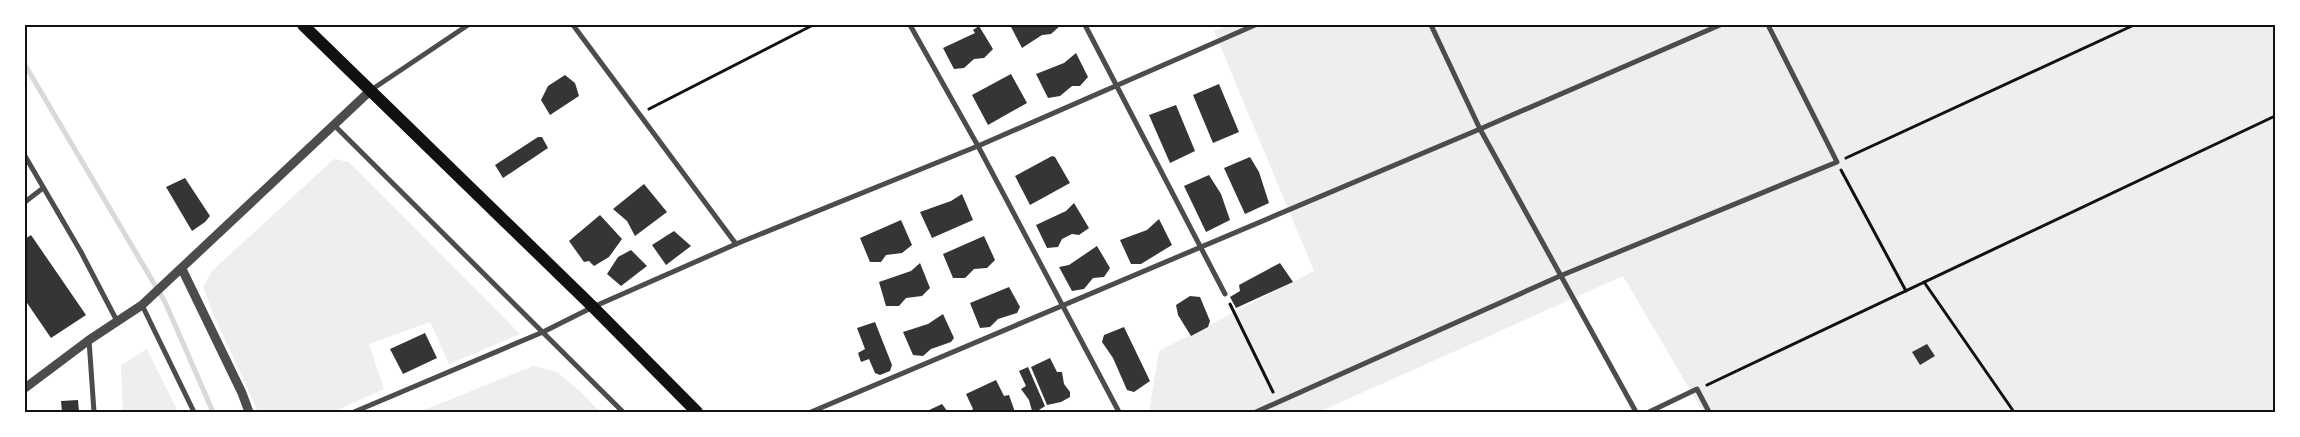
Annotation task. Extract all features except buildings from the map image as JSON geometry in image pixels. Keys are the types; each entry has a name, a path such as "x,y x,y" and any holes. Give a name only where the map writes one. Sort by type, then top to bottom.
{"main road":[{"path":"303,25 593,307 697,412"}],"street":[{"path":"25,388 89,340 142,305 335,126 371,90 468,25"},
{"path":"572,25 736,244"},
{"path":"910,25 978,146 1119,412"},
{"path":"1086,25 1225,294"},
{"path":"354,412 543,332 593,307 736,244 978,146 1255,25"},
{"path":"1431,25 1480,129 1636,412"},
{"path":"811,412 1063,307 1720,25"},
{"path":"1256,412 1560,276 1837,162 1768,25"},
{"path":"335,126 622,412"},
{"path":"25,156 81,252 117,321"},
{"path":"25,202 44,188"},
{"path":"182,269 242,393 249,412"},
{"path":"142,305 194,412"},
{"path":"89,340 94,412"},
{"path":"1649,412 1697,389 1709,412"}],"path":[{"path":"639,114 813,25"},
{"path":"1906,291 1837,162 2134,25"},
{"path":"1697,389 2275,116"},
{"path":"1924,282 2014,412"},
{"path":"1225,294 1278,402"}],"shaded area":[{"path":"1228,25 2275,25 2275,412 1703,412 1623,276 1319,412 1149,412 1159,351 1314,271 1214,31"},
{"path":"334,159 349,162 520,334 449,364 430,322 369,344 384,389 333,412 258,412 212,311 203,286 213,270"},
{"path":"147,349 178,412 123,412 121,365"},
{"path":"533,366 557,372 582,393 600,412 419,412"}],"waterway":[{"path":"25,65 165,302 213,412"}]}
